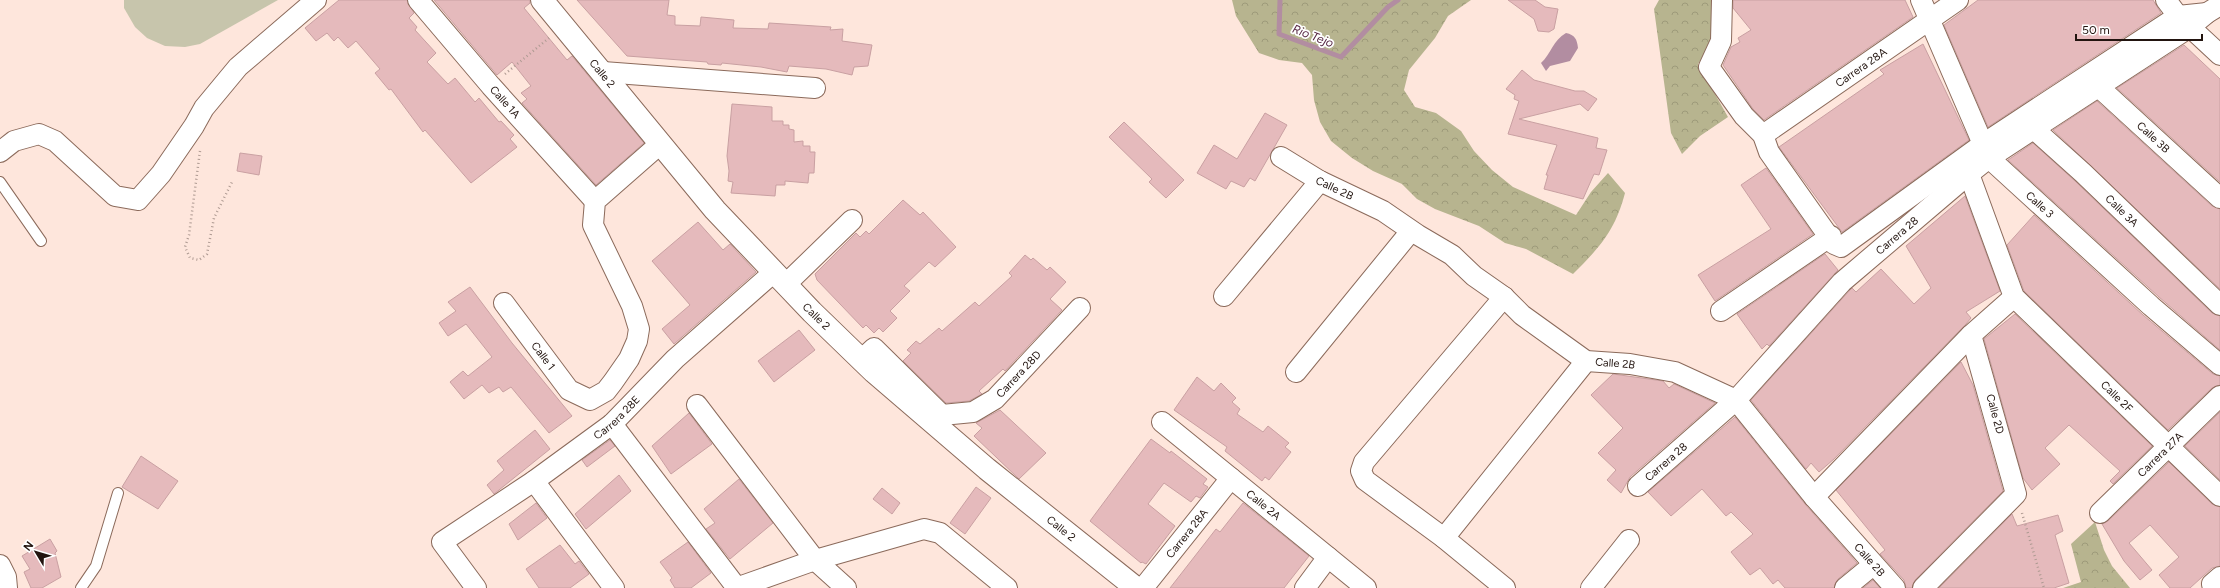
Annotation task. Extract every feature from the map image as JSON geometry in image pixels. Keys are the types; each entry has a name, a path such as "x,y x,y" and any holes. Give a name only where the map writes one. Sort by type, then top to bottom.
{"street":[{"path":"0,152 14,141 39,134 55,142 115,196 138,200 161,174 194,126 204,108 238,67 316,0"},
{"name":"Calle 1A","path":"418,0 491,86 595,201"},
{"name":"Calle 2","path":"542,0 715,210 780,278 987,469 1136,588"},
{"path":"1721,311 1834,242 1769,152 1763,135 1744,116 1709,67 1721,41 1722,0"},
{"name":"Calle 3","path":"1921,0 1931,19 1986,151 2151,306 2220,365"},
{"name":"Carrera 28A","path":"1763,135 1958,0"},
{"path":"2166,0 2184,21 2220,55"},
{"path":"2184,21 2213,9"},
{"name":"Carrera 28","path":"1834,242 1841,248 2184,21"},
{"path":"602,72 815,88"},
{"name":"Calle 3B","path":"2093,82 2220,198"},
{"name":"Calle 3A","path":"2028,124 2220,305"},
{"path":"595,201 660,144"},
{"name":"Carrera 28","path":"1638,486 1736,400 1842,282 1969,174 1986,151"},
{"name":"Calle 2B","path":"1281,157 1320,181 1383,210 1411,230 1452,255 1474,276 1504,297 1522,315 1586,362 1630,364 1675,372 1736,400 1814,497 1895,588"},
{"path":"1814,497 1971,335 2014,296 1969,174"},
{"path":"1224,296 1320,181"},
{"name":"Calle 1","path":"504,303 568,390 590,400 606,391 629,359 638,341 639,329 632,306 593,225 595,201"},
{"name":"Carrera 28E","path":"476,588 442,542 534,481 612,424 675,359 852,220"},
{"path":"1296,372 1411,230"},
{"name":"Calle 2F","path":"2014,296 2220,496"},
{"path":"1504,297 1364,462 1361,471 1365,480 1444,538 1505,588"},
{"name":"Carrera 28D","path":"874,364 942,415 973,412 995,400 1080,308"},
{"name":"Calle 2D","path":"1971,335 2016,494"},
{"path":"1444,538 1586,362"},
{"name":"Carrera 27A","path":"2100,513 2220,396"},
{"path":"697,405 815,560 846,588"},
{"name":"Calle 2A","path":"1162,422 1366,588"},
{"path":"612,424 737,588 815,560 924,529 932,530 940,534 1007,588"},
{"name":"Carrera 28A","path":"1143,588 1231,478"},
{"path":"534,481 614,588"},
{"path":"1923,588 2016,494"},
{"path":"1591,588 1630,540"},
{"path":"1304,588 1328,557"},
{"path":"0,565 6,577 7,588"},
{"path":"1845,588 1873,565"}],"lane":[{"path":"0,182 42,240"},
{"path":"81,588 96,566 118,493"}],"path":[{"path":"491,86 564,26"},
{"path":"194,126 201,144 189,235 185,247 190,258 199,260 207,254 214,218 233,180"},
{"path":"2016,494 2044,588"}],"shaded area":[{"path":"124,0 278,0 200,44 185,47 165,46 147,38 135,27 124,8"},
{"path":"1566,33 1575,38 1578,48 1570,61 1550,66 1546,71 1541,63 1558,39"}],"green space":[{"path":"1232,0 1471,0 1448,16 1435,38 1409,70 1404,90 1415,107 1436,113 1461,131 1474,151 1492,170 1513,187 1576,215 1591,192 1608,173 1625,193 1616,218 1605,238 1599,247 1573,274 1526,249 1505,243 1479,226 1435,209 1417,199 1402,184 1373,171 1352,158 1331,141 1320,122 1314,100 1312,75 1302,63 1279,60 1259,53 1236,16"},
{"path":"1659,0 1717,0 1718,34 1698,64 1728,117 1700,136 1682,154 1671,133 1654,9"},
{"path":"2095,522 2104,550 2112,566 2130,588 2063,588 2081,582 2071,544"}],"building":[{"path":"339,0 407,0 414,13 409,18 417,27 415,30 436,53 427,62 448,84 455,78 475,102 479,98 499,122 501,121 514,135 510,139 517,147 471,183 425,130 423,132 391,89 389,90 375,73 380,69 356,41 348,48 338,37 334,41 327,33 316,41 305,28"},
{"path":"434,0 530,0 530,3 524,8 567,60 572,56 644,143 596,185 522,103 527,99 521,93 531,86 512,62 497,75"},
{"path":"577,0 669,0 667,15 675,16 675,25 700,26 701,17 734,20 733,28 768,29 769,23 831,27 830,30 843,29 842,41 872,45 868,66 854,67 852,75 826,69 789,66 787,72 761,67 722,63 721,65 708,64 707,62 627,56"},
{"path":"1508,0 1535,0 1545,7 1558,9 1554,29 1549,32 1538,31 1534,19"},
{"path":"1733,0 1905,0 1913,17 1764,120 1753,109 1723,65 1731,47 1740,42 1738,38 1751,30 1733,8"},
{"path":"1978,0 2153,0 2161,13 1988,127 1944,25"},
{"path":"1923,44 1969,140 1842,232 1779,147 1884,74 1880,70"},
{"path":"2184,45 2220,79 2220,182 2117,88"},
{"path":"1522,70 1534,80 1575,91 1584,91 1597,99 1588,111 1580,104 1519,119 1598,138 1596,148 1607,150 1599,175 1594,174 1583,199 1544,189 1548,175 1546,175 1557,145 1508,134 1519,101 1514,99 1515,95 1506,89"},
{"path":"2097,101 2212,206 2220,209 2220,289 2053,130"},
{"path":"732,104 772,107 772,121 783,121 783,125 789,125 789,129 794,130 794,142 803,141 803,146 810,146 810,152 815,152 814,173 809,173 808,183 785,181 785,185 776,185 775,196 731,193 733,182 728,181 729,171 727,156"},
{"path":"1265,113 1287,125 1255,181 1250,178 1244,187 1231,181 1226,189 1197,173 1214,145 1237,159"},
{"path":"1124,122 1184,180 1166,198 1149,182 1152,179 1109,137"},
{"path":"2033,143 2075,181 2212,313 2220,316 2220,350 2159,297 2008,160"},
{"path":"240,153 262,156 259,175 237,171"},
{"path":"1766,168 1813,234 1715,301 1698,275 1771,229 1741,185"},
{"path":"1965,196 2000,291 1966,312 1971,318 1966,324 1834,459 1819,472 1811,463 1806,469 1751,400 1850,290 1852,288 1856,292 1881,269 1914,304 1931,288 1906,246"},
{"path":"903,200 920,215 923,212 956,247 935,267 929,262 904,286 910,291 890,311 897,318 883,332 879,328 874,333 866,325 863,328 817,280 815,274 856,233 860,237 866,231 869,234"},
{"path":"2034,215 2143,315 2213,374 2220,376 2220,385 2212,388 2168,430 2024,291 2007,245"},
{"path":"698,222 723,250 730,244 756,272 674,344 662,329 690,305 652,261"},
{"path":"1825,254 1838,270 1769,346 1767,344 1762,349 1737,314"},
{"path":"1025,255 1031,260 1033,258 1047,270 1050,267 1066,282 1050,299 1062,310 1005,371 1003,369 979,391 982,394 969,401 946,403 903,361 911,353 907,350 916,341 920,344 939,328 942,331 975,302 979,306 1012,276 1009,273"},
{"path":"470,287 512,343 572,416 549,433 511,387 503,392 499,387 489,393 482,385 464,399 450,382 463,371 468,376 492,357 466,324 448,336 439,323 456,311 448,302"},
{"path":"2015,314 2152,446 2113,484 2110,481 2120,471 2069,425 2045,448 2060,464 2032,490 2023,478 1984,339"},
{"path":"799,330 815,350 774,382 758,361"},
{"path":"1961,362 1973,385 2003,491 1915,580 1912,588 1906,588 1904,580 1880,554 1885,550 1836,490"},
{"path":"1613,374 1663,381 1669,388 1674,384 1715,403 1630,477 1621,493 1607,480 1616,470 1598,453 1623,428 1591,395"},
{"path":"1197,377 1214,391 1221,383 1236,398 1232,402 1240,409 1237,414 1263,432 1268,426 1289,443 1285,447 1291,452 1269,480 1265,477 1262,481 1225,451 1227,447 1174,410"},
{"path":"1000,410 1046,453 1019,479 974,436 982,428 976,423"},
{"path":"2220,412 2220,480 2185,446"},
{"path":"689,413 712,444 671,474 652,446"},
{"path":"1735,417 1805,504 1857,563 1838,579 1834,588 1785,588 1778,580 1773,584 1760,568 1750,575 1731,552 1753,534 1731,512 1726,516 1702,489 1671,516 1648,492"},
{"path":"535,430 550,449 494,494 487,485 504,470 497,461"},
{"path":"1151,439 1170,453 1171,451 1207,479 1203,484 1208,487 1200,498 1196,496 1191,502 1164,483 1148,504 1175,526 1146,564 1141,563 1090,521"},
{"path":"610,440 615,446 587,467 582,460"},
{"path":"141,456 178,481 158,509 122,487"},
{"path":"2169,462 2212,504 2220,507 2220,566 2212,568 2190,588 2170,588 2159,575 2179,557 2150,525 2129,543 2152,570 2140,580 2124,561 2102,524 2108,521"},
{"path":"619,475 631,491 586,529 575,514"},
{"path":"739,479 773,523 730,559 706,529 715,523 704,509"},
{"path":"976,487 991,498 965,534 950,523"},
{"path":"882,488 900,503 892,514 873,499"},
{"path":"536,503 547,518 518,540 509,524"},
{"path":"1243,503 1309,556 1284,588 1170,588 1216,529 1220,532"},
{"path":"2012,514 2017,526 2058,515 2063,531 2055,535 2069,583 2054,588 1939,588"},
{"path":"50,539 57,551 55,553 61,577 42,588 31,588 24,572 30,569 22,556"},
{"path":"688,542 711,573 691,588 675,588 670,580 672,578 660,562"},
{"path":"560,545 575,564 579,561 589,574 570,588 539,588 526,569"},
{"path":"1873,580 1880,588 1863,588"}],"waterway":[{"name":"Rio Tejo","path":"1280,0 1279,34 1341,57 1388,7 1398,0"}]}
